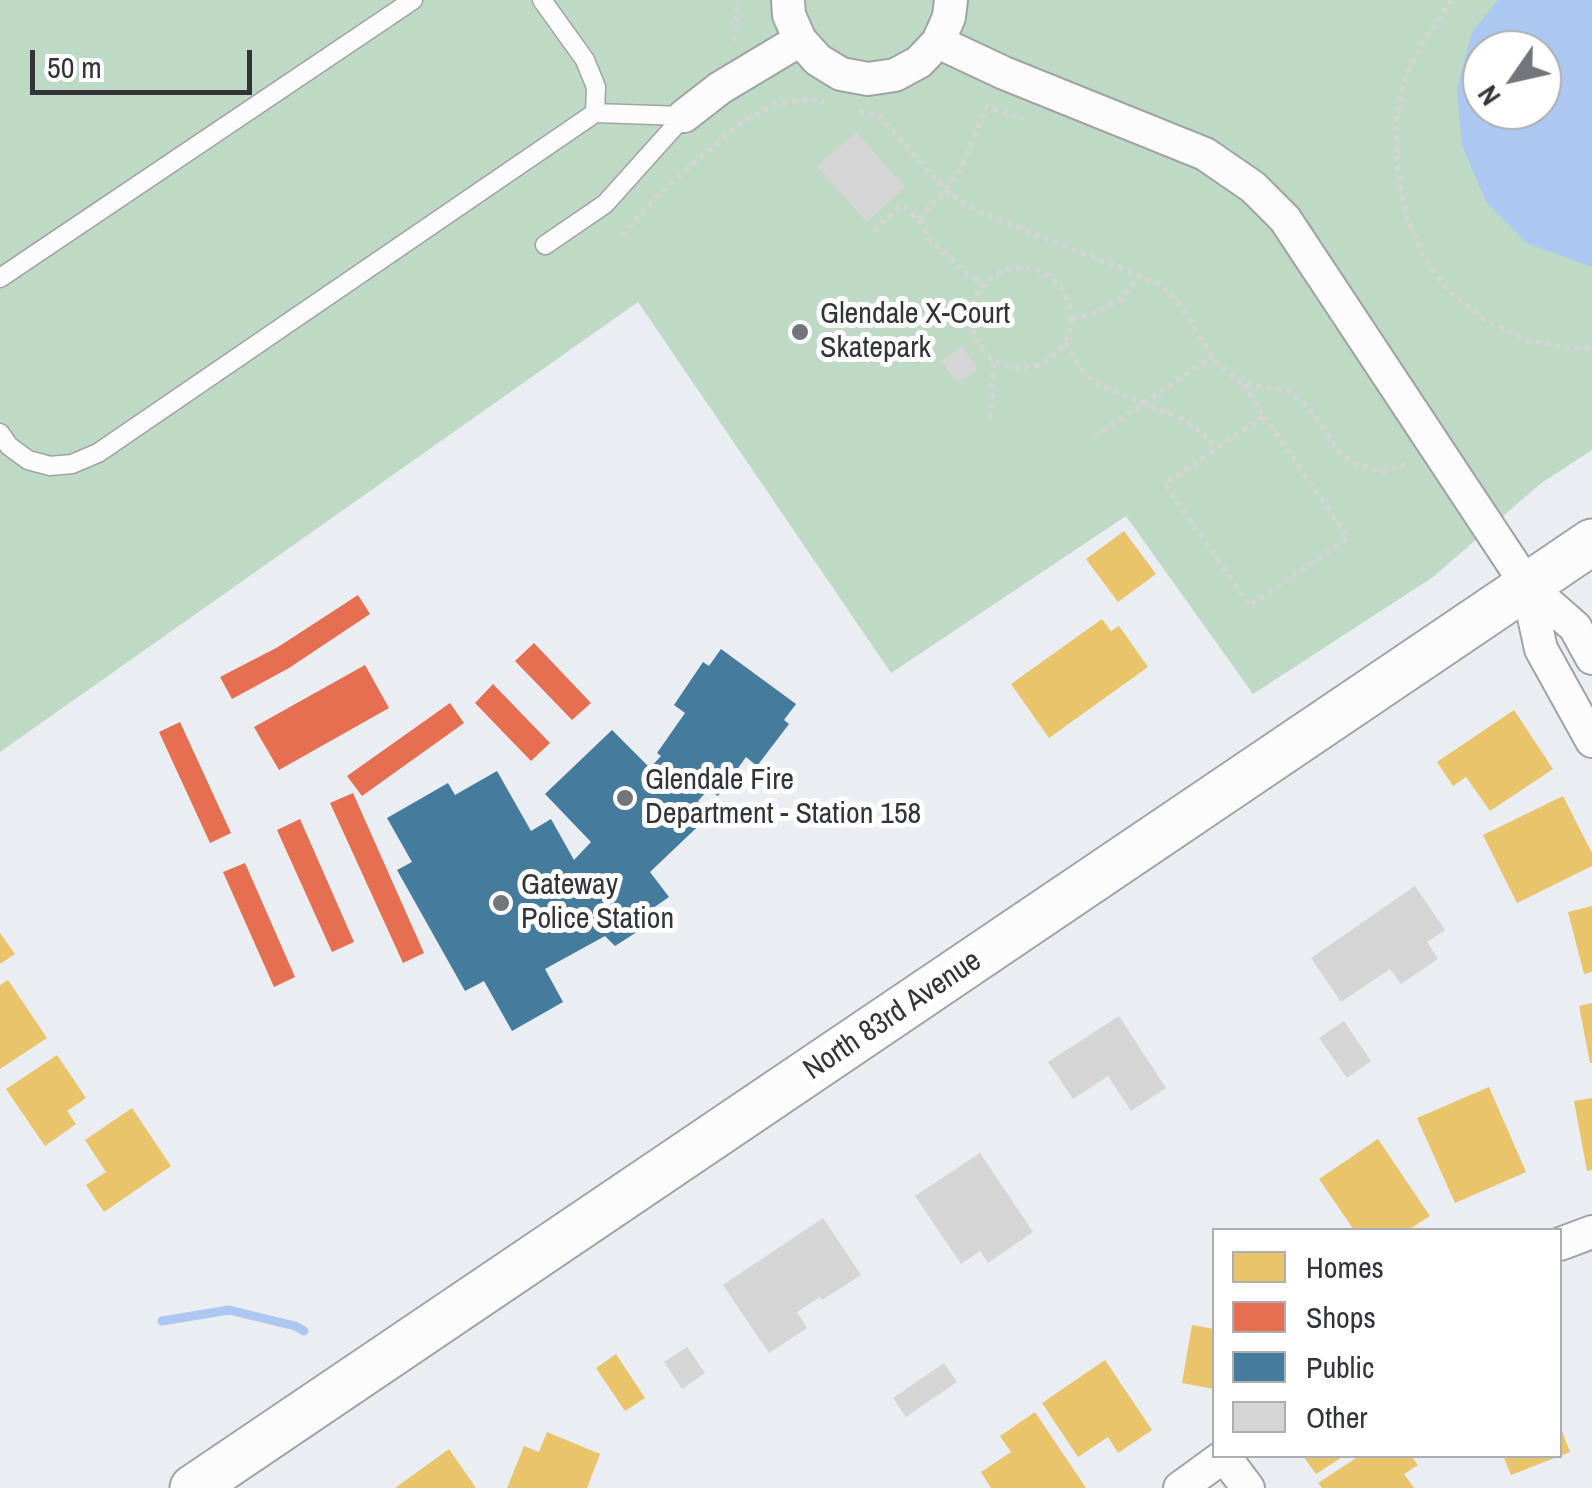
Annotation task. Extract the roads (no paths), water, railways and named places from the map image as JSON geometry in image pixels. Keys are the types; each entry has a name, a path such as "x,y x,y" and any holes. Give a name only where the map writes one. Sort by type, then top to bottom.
{"main road":[{"name":"North 83rd Avenue","path":"194,1488 1592,542"}],"street":[{"path":"788,0 789,15 800,40 818,60 841,74 868,79 895,75 919,62 938,42 949,17 950,0"},
{"path":"684,116 720,88 800,40"},
{"path":"938,42 1004,73 1206,154 1254,186 1296,235 1527,586 1575,627 1592,658"},
{"path":"1527,586 1541,649 1592,742"},
{"path":"1562,1243 1592,1232"},
{"path":"1180,1488 1221,1458"},
{"path":"1226,1458 1248,1488"}],"lane":[{"path":"0,278 413,0"},
{"path":"542,0 584,60 596,87 595,112"},
{"path":"0,433 9,446 28,460 50,466 72,464 98,453 595,112 684,116"},
{"path":"545,245 604,204 684,116"}],"water":[{"path":"1498,0 1592,0 1592,267 1527,243 1486,202 1462,145 1457,88 1462,69 1462,130 1562,130 1562,30 1474,30"}],"waterway":[{"path":"162,1321 229,1310 304,1331"}],"place":[{"name":"Glendale X-Court Skatepark","path":"800,332"},
{"name":"Glendale Fire Department - Station 158","path":"625,798"},
{"name":"Gateway Police Station","path":"501,903"}]}
